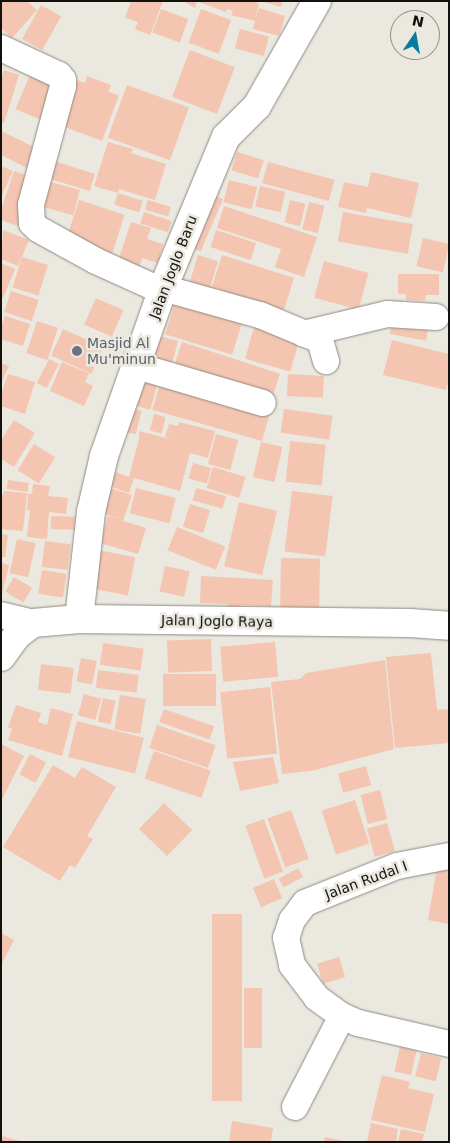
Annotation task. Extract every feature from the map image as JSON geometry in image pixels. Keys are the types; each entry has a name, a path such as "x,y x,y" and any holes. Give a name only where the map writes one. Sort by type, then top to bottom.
{"street":[{"name":"Jalan Joglo Baru","path":"79,619 91,512 104,456 162,290 226,137 257,106 318,1"},
{"path":"1,48 60,74 63,80 31,205 32,223 38,229 96,261 162,290 260,316 320,340 326,361"},
{"path":"304,334 387,314 436,317"},
{"path":"137,366 263,403"},
{"path":"1,615 33,623"},
{"name":"Jalan Joglo Raya","path":"33,623 79,619 449,626"},
{"path":"1,657 18,635 33,623"},
{"name":"Jalan Rudal I","path":"342,1016 317,998 292,964 286,938 292,920 305,903 396,866 449,856"},
{"path":"295,1107 342,1016 358,1023 449,1044"}],"building":[{"path":"1,1 27,1 37,10 12,38 1,28"},
{"path":"131,1 163,1 150,35 135,29 138,22 125,18"},
{"path":"183,1 197,1 195,8"},
{"path":"202,1 253,1 259,4 255,19 259,8 285,16 279,36 253,29 255,21 231,15 233,11 227,9 226,12 201,3"},
{"path":"260,1 282,1 281,7"},
{"path":"41,5 61,16 42,50 22,39"},
{"path":"161,9 188,19 180,42 152,32"},
{"path":"201,9 231,20 219,54 189,43"},
{"path":"240,29 269,37 264,56 235,48"},
{"path":"190,50 235,67 217,114 172,97"},
{"path":"4,70 19,75 4,123 1,122 1,79"},
{"path":"30,75 60,88 46,122 16,109"},
{"path":"87,76 111,85 108,92 119,95 102,141 57,124 74,79 85,83"},
{"path":"127,85 189,108 170,160 108,138"},
{"path":"1,131 36,148 27,168 1,155"},
{"path":"108,142 133,149 131,153 166,164 155,200 119,189 118,193 94,186"},
{"path":"237,152 264,160 258,178 231,170"},
{"path":"50,160 95,174 90,191 45,177"},
{"path":"268,162 335,180 329,201 262,183"},
{"path":"1,166 13,171 1,197"},
{"path":"14,171 37,179 21,227 1,220 1,210"},
{"path":"371,172 419,183 411,218 367,208 366,213 338,207 344,182 368,187"},
{"path":"229,180 257,187 252,209 223,202"},
{"path":"50,182 80,190 73,215 43,207"},
{"path":"260,186 285,192 281,212 255,206"},
{"path":"118,193 143,201 139,212 114,204"},
{"path":"211,194 223,199 201,252 189,246"},
{"path":"79,200 125,215 111,257 65,242"},
{"path":"148,200 171,207 168,217 145,210"},
{"path":"290,200 306,204 300,226 284,222"},
{"path":"309,202 325,206 318,233 302,229"},
{"path":"224,206 317,237 304,277 275,267 281,249 217,228"},
{"path":"144,212 172,221 168,232 140,223"},
{"path":"343,212 413,224 408,254 338,242"},
{"path":"131,222 151,228 147,239 163,244 158,263 142,258 138,270 117,264"},
{"path":"3,230 29,240 18,266 1,259"},
{"path":"216,230 256,243 250,260 210,247"},
{"path":"423,238 449,244 443,272 416,266"},
{"path":"198,255 218,261 210,288 190,282"},
{"path":"222,255 294,278 284,310 254,301 220,301 224,291 212,287"},
{"path":"22,257 48,265 38,295 13,288"},
{"path":"324,261 368,273 359,310 314,298"},
{"path":"1,263 15,269 3,298 1,297"},
{"path":"398,274 439,274 439,295 426,295 425,301 406,300 406,294 398,294"},
{"path":"11,291 39,300 32,321 4,312"},
{"path":"177,296 244,316 232,355 165,334"},
{"path":"96,298 123,310 112,337 84,324"},
{"path":"5,316 30,324 23,346 1,339 1,327"},
{"path":"393,316 429,323 426,341 390,334"},
{"path":"37,321 58,328 47,360 26,353"},
{"path":"255,324 300,337 290,372 245,359"},
{"name":"Masjid Al Mu'minun","path":"63,329 103,347 91,373 51,355"},
{"path":"152,334 178,341 170,371 144,364"},
{"path":"392,340 449,354 449,378 446,390 383,375"},
{"path":"182,342 280,374 270,405 172,373"},
{"path":"49,359 59,364 47,388 37,383"},
{"path":"62,362 89,373 85,382 93,386 84,406 50,391"},
{"path":"1,363 9,366 1,383"},
{"path":"137,371 159,377 150,410 128,404"},
{"path":"8,374 35,382 25,414 1,406 1,395"},
{"path":"288,374 324,376 323,398 287,396"},
{"path":"162,376 272,407 262,441 152,410"},
{"path":"126,407 142,411 136,434 120,430"},
{"path":"284,409 333,416 329,440 281,433"},
{"path":"154,414 166,417 162,433 150,430"},
{"path":"14,420 35,433 14,467 1,459 1,440"},
{"path":"179,422 215,431 208,458 190,453 180,491 134,478 129,493 99,482 104,468 129,477 139,439 139,431 174,440 165,437 169,424 178,426"},
{"path":"216,434 238,440 230,470 208,464"},
{"path":"290,441 326,445 322,486 286,482"},
{"path":"261,442 282,447 274,482 253,477"},
{"path":"34,444 55,457 39,484 18,470"},
{"path":"193,463 211,468 207,484 189,478"},
{"path":"213,467 246,477 239,498 207,488"},
{"path":"8,480 29,483 28,492 7,489"},
{"path":"33,484 50,486 48,496 68,498 66,514 49,512 47,539 27,537 30,510 27,510 28,494 32,494"},
{"path":"104,486 132,495 123,521 146,528 138,554 100,543 108,516 120,519 96,511"},
{"path":"136,488 176,498 169,523 130,513"},
{"path":"196,488 226,496 223,509 193,501"},
{"path":"4,491 27,493 23,531 1,529 1,501"},
{"path":"292,491 333,496 325,557 285,552"},
{"path":"239,502 277,511 262,575 224,566"},
{"path":"190,504 210,510 203,533 183,527"},
{"path":"51,516 75,517 75,530 51,529"},
{"path":"177,527 225,546 216,570 168,550"},
{"path":"1,534 8,535 5,557 1,557"},
{"path":"17,539 36,543 28,577 10,573"},
{"path":"45,541 71,544 68,570 42,567"},
{"path":"98,550 135,557 128,596 91,588"},
{"path":"281,558 320,559 319,608 280,607"},
{"path":"1,563 9,565 2,594 1,593"},
{"path":"165,566 189,571 184,597 160,591"},
{"path":"42,570 67,574 63,598 38,594"},
{"path":"201,576 273,580 271,606 241,605 241,614 228,613 228,604 200,603"},
{"path":"14,577 32,588 23,602 5,592"},
{"path":"211,639 212,671 168,673 167,641"},
{"path":"275,642 278,677 223,682 220,647"},
{"path":"103,643 144,649 141,670 100,665"},
{"path":"431,653 437,710 449,709 449,743 395,748 386,657"},
{"path":"81,658 97,661 92,685 76,682"},
{"path":"385,660 394,749 311,771 282,774 271,682 300,679 306,673"},
{"path":"41,664 74,668 71,694 38,690"},
{"path":"98,670 139,675 137,693 96,688"},
{"path":"163,674 216,674 216,706 163,706"},
{"path":"270,687 277,754 227,759 220,692"},
{"path":"84,694 101,699 95,720 78,715"},
{"path":"120,695 146,699 140,734 115,730"},
{"path":"103,698 116,701 110,724 98,721"},
{"path":"16,705 41,713 38,722 47,725 51,708 73,714 62,756 8,740 12,729 8,727"},
{"path":"164,709 214,726 210,739 159,722"},
{"path":"77,721 144,738 135,774 68,757"},
{"path":"157,725 216,745 208,768 149,748"},
{"path":"1,744 24,756 1,801"},
{"path":"154,751 211,771 201,798 145,778"},
{"path":"30,754 46,762 36,783 20,774"},
{"path":"273,757 279,783 240,791 233,762"},
{"path":"53,765 75,778 82,767 116,787 87,836 93,839 75,868 70,865 60,881 3,847"},
{"path":"366,766 371,785 343,793 338,774"},
{"path":"380,790 387,819 368,824 361,795"},
{"path":"355,800 369,844 336,855 322,811"},
{"path":"164,803 192,830 167,856 139,829"},
{"path":"291,810 309,859 285,867 268,819"},
{"path":"264,819 283,872 264,878 245,826"},
{"path":"387,823 395,851 375,857 367,829"},
{"path":"298,868 303,877 284,887 279,879"},
{"path":"437,868 449,871 449,924 428,920"},
{"path":"274,879 282,898 261,907 253,888"},
{"path":"212,914 242,914 242,1101 212,1101"},
{"path":"1,933 14,940 1,965"},
{"path":"339,957 345,977 323,984 317,964"},
{"path":"244,988 262,988 262,1048 244,1048"},
{"path":"400,1047 417,1051 411,1075 394,1071"},
{"path":"421,1053 441,1058 436,1081 415,1076"},
{"path":"382,1075 410,1082 408,1088 434,1094 425,1132 371,1120"},
{"path":"232,1121 273,1128 271,1142 229,1142"},
{"path":"371,1123 398,1129 396,1142 367,1142"},
{"path":"401,1129 424,1134 422,1142 398,1142"},
{"path":"3,1136 19,1141 19,1142 1,1142"},
{"path":"325,1137 343,1141 343,1142 324,1142"}],"place":[{"name":"Masjid Al Mu'minun","path":"77,351"}]}
